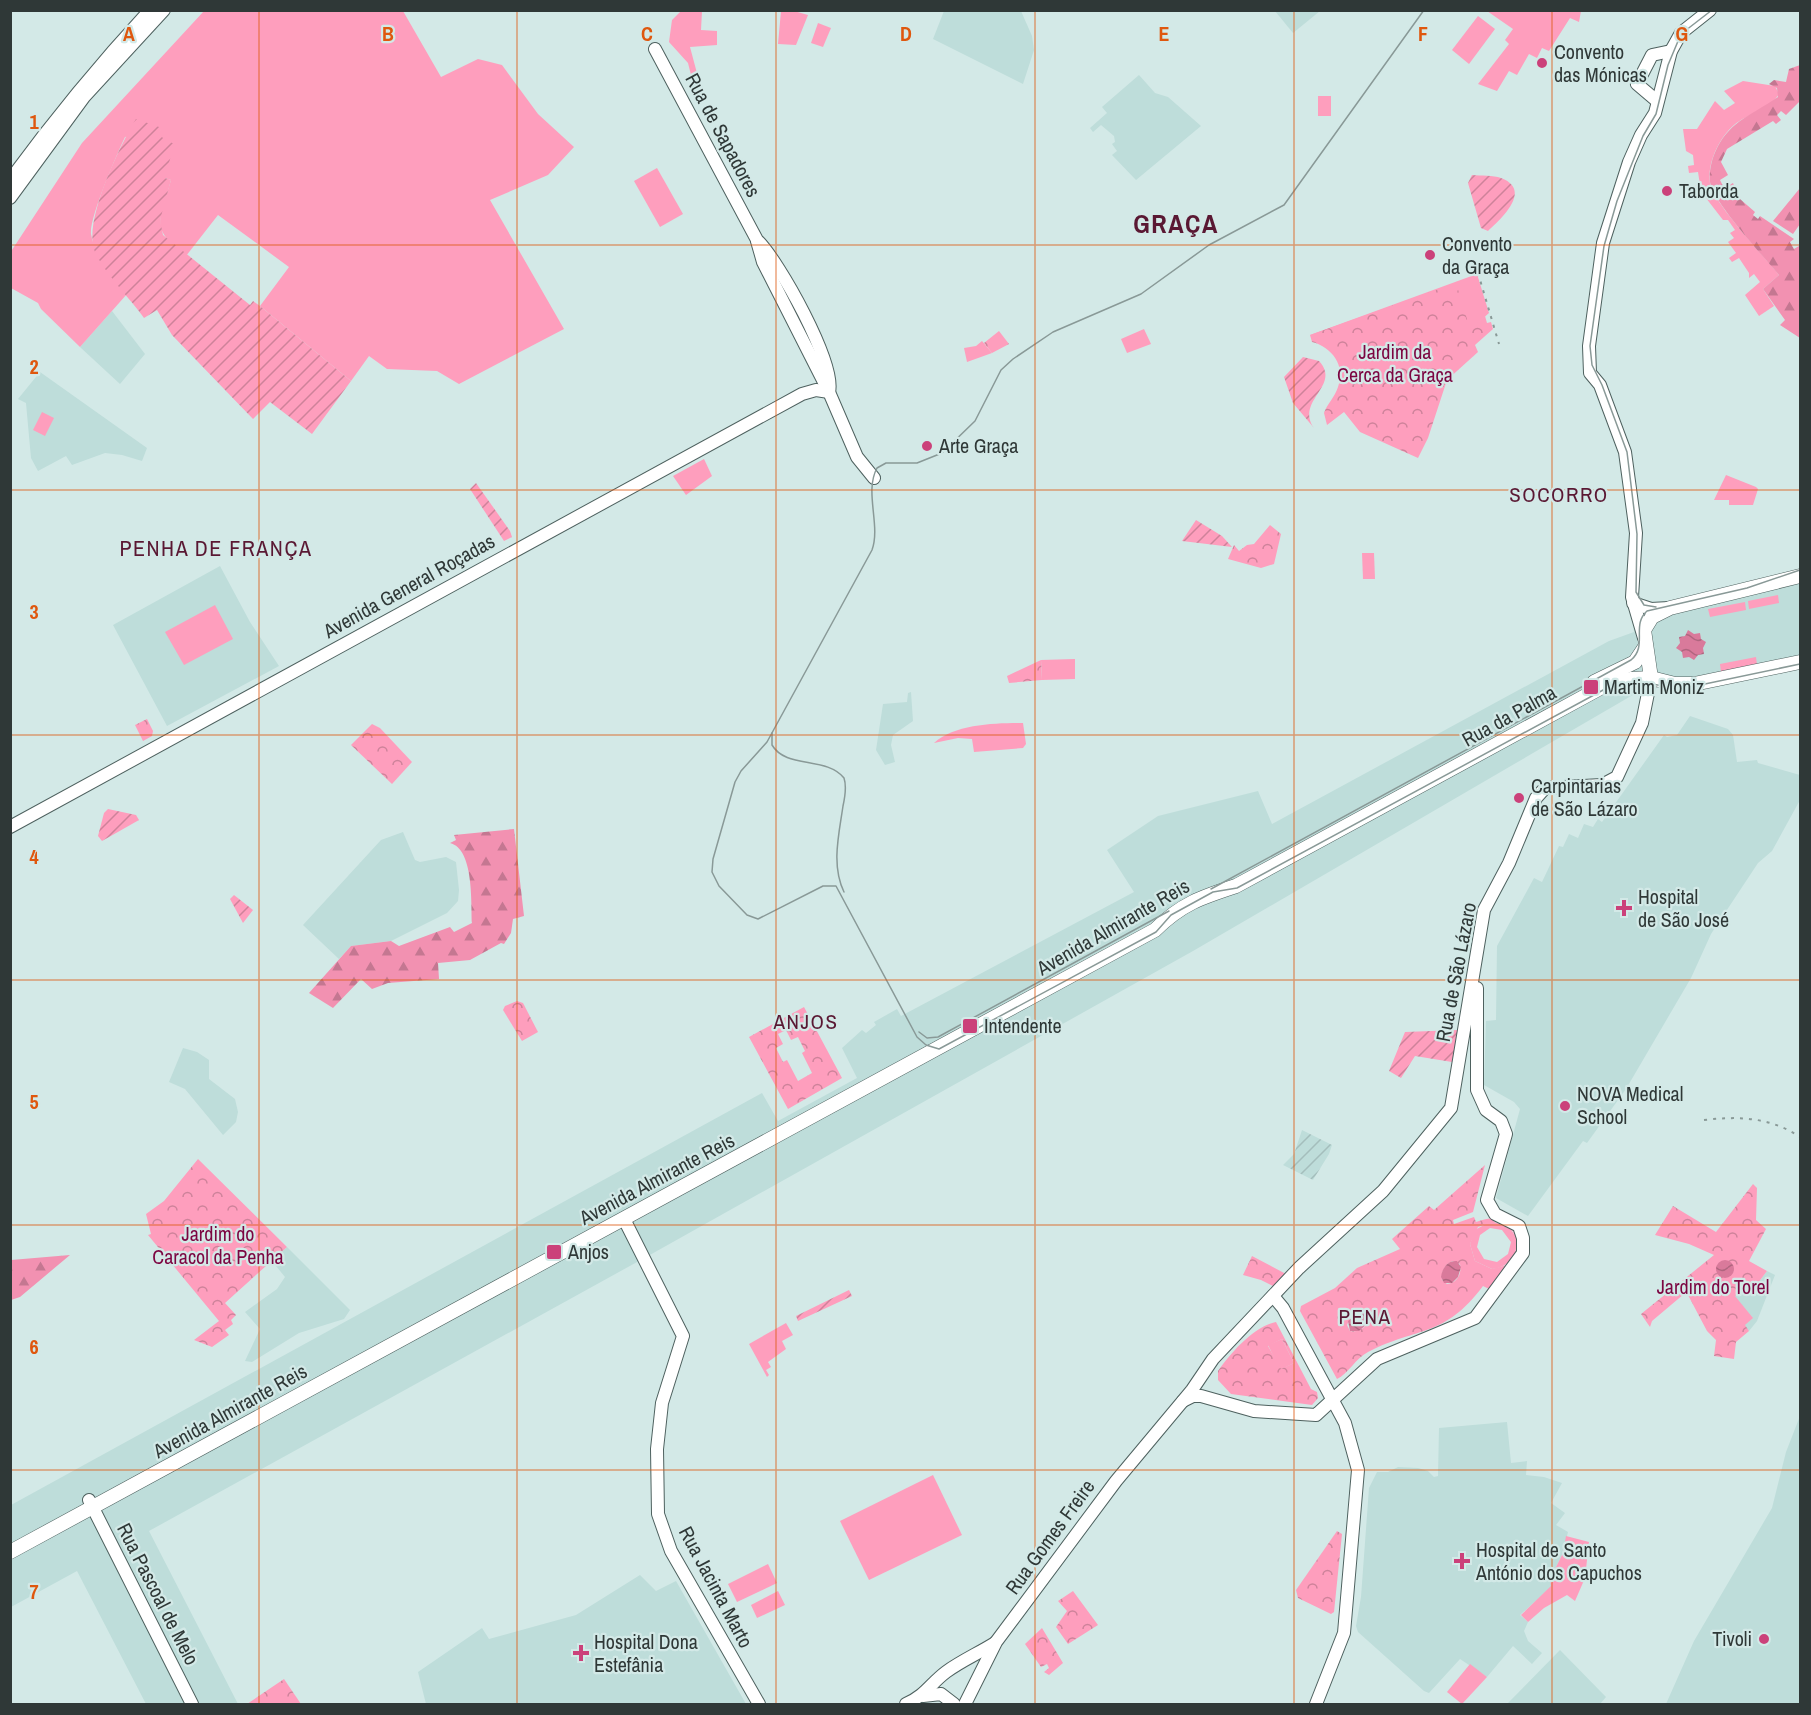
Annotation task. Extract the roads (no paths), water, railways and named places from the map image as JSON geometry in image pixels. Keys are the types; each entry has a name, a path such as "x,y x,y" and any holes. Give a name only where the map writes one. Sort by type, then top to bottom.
{"main road":[{"path":"1670,608 1771,585 1800,576"},
{"name":"Rua da Palma","path":"1319,837 1635,662 1645,642 1648,622 1670,608"},
{"path":"1645,642 1651,678"},
{"name":"Rua da Palma","path":"1339,826 1602,687 1623,680 1651,678 1676,684 1694,684 1800,662"},
{"name":"Avenida Almirante Reis","path":"10,1552 91,1504 443,1312 1022,998 1155,930 1170,915 1187,905 1213,892 1236,886 1319,837"},
{"name":"Avenida Almirante Reis","path":"10,1543 91,1504"}],"street":[{"path":"10,180 55,119 107,56 150,10"},
{"path":"10,198 84,97 164,10"},
{"path":"1645,642 1633,603 1635,533 1625,452 1592,375 1589,346 1606,232 1629,162 1655,113 1671,51 1681,33 1710,10"},
{"name":"Rua de Sapadores","path":"655,50 757,240 773,259 807,321 831,377 829,392"},
{"path":"1658,101 1637,84 1652,55 1671,51"},
{"name":"Rua de Sapadores","path":"757,240 763,262 829,392 857,457 874,478"},
{"path":"802,394 811,380 813,361"},
{"name":"Avenida General Roçadas","path":"10,827 802,394 816,390 829,392"},
{"path":"1633,603 1651,609 1670,608"},
{"name":"Rua de São Lázaro","path":"1452,1104 1485,908 1509,863 1538,794 1547,787 1602,784 1617,777 1642,723 1651,678"},
{"path":"1182,1402 1193,1396 1201,1396 1221,1404 1254,1411 1318,1414 1377,1359 1469,1322 1479,1314 1522,1253 1523,1238 1519,1227 1495,1214 1487,1200 1506,1134 1501,1120 1486,1110 1477,1090 1477,957"},
{"name":"Rua Gomes Freire","path":"964,1704 996,1642 1119,1477 1182,1402 1218,1353 1293,1274 1379,1194 1452,1104"},
{"name":"Rua Jacinta Marto","path":"622,1215 679,1326 682,1340 668,1378 661,1410 656,1494 663,1529 671,1551 759,1704"},
{"path":"1273,1296 1283,1308 1345,1423 1359,1474 1344,1633 1316,1704"},
{"path":"1201,1377 1207,1390 1221,1404"},
{"name":"Rua Pascoal de Melo","path":"91,1504 192,1704"},
{"path":"923,1696 944,1674 996,1642"},
{"path":"906,1704 923,1696 941,1694 954,1704"}],"water":[{"path":"1688,630 1694,634 1700,633 1701,639 1706,642 1703,648 1704,654 1698,655 1694,660 1689,657 1683,658 1682,652 1676,648 1680,643 1679,637 1685,636"},
{"path":"1721,1260 1729,1260 1734,1265 1732,1276 1721,1278 1716,1273 1716,1265"},
{"path":"1457,1261 1461,1267 1458,1277 1452,1283 1444,1283 1441,1277 1444,1268 1448,1263"},
{"path":"1360,1311 1369,1315 1368,1323 1359,1331 1350,1331 1348,1321"}],"tram line":[{"path":"1424,10 1284,205 1209,245 1141,294 1053,332 1013,359 1001,370 975,421 942,453 917,463 886,463 877,468 872,487 875,530 872,550 767,742 741,771 735,782 713,859 712,872 719,886 747,915 758,919 823,886 836,886 917,1037 926,1045 939,1049 1156,932 1171,915 1213,892 1237,888 1605,689 1640,682 1681,689 1800,664"},
{"path":"1656,607 1644,605 1636,592 1637,534 1627,452 1602,385 1592,365 1590,346 1604,246 1617,201 1643,136 1656,114 1668,65 1681,34 1712,10"},
{"path":"1211,889 1631,660 1638,648 1640,623 1647,611 1747,588 1800,570"},
{"path":"772,733 772,745 778,752 796,760 827,767 844,778 845,792 837,860 844,892"},
{"path":"919,1032 927,1038 938,1037 1169,911"}],"railway":[{"path":"1478,273 1499,344"},
{"path":"1704,1120 1742,1118 1766,1122 1789,1130 1800,1137"}],"place":[{"name":"Convento das Mónicas","path":"1542,63"},
{"name":"Taborda","path":"1667,191"},
{"name":"Convento da Graça","path":"1430,255"},
{"name":"Arte Graça","path":"927,446"},
{"name":"Martim Moniz","path":"1591,687"},
{"name":"Carpintarias de São Lázaro","path":"1519,798"},
{"name":"Hospital de São José","path":"1624,908"},
{"name":"Intendente","path":"970,1026"},
{"name":"NOVA Medical School","path":"1565,1106"},
{"name":"Anjos","path":"554,1252"},
{"name":"Hospital de Santo António dos Capuchos","path":"1462,1561"},
{"name":"Tivoli","path":"1764,1639"},
{"name":"Hospital Dona Estefânia","path":"581,1653"}],"district":[{"name":"GRAÇA","path":"1176,224"},
{"name":"SOCORRO","path":"1559,495"},
{"name":"PENHA DE FRANÇA","path":"216,548"},
{"name":"ANJOS","path":"806,1022"},
{"name":"PENA","path":"1365,1317"}],"park label":[{"name":"Jardim da Cerca da Graça","path":"1395,364"},
{"name":"Jardim do Caracol da Penha","path":"218,1246"},
{"name":"Jardim do Torel","path":"1713,1287"}]}
